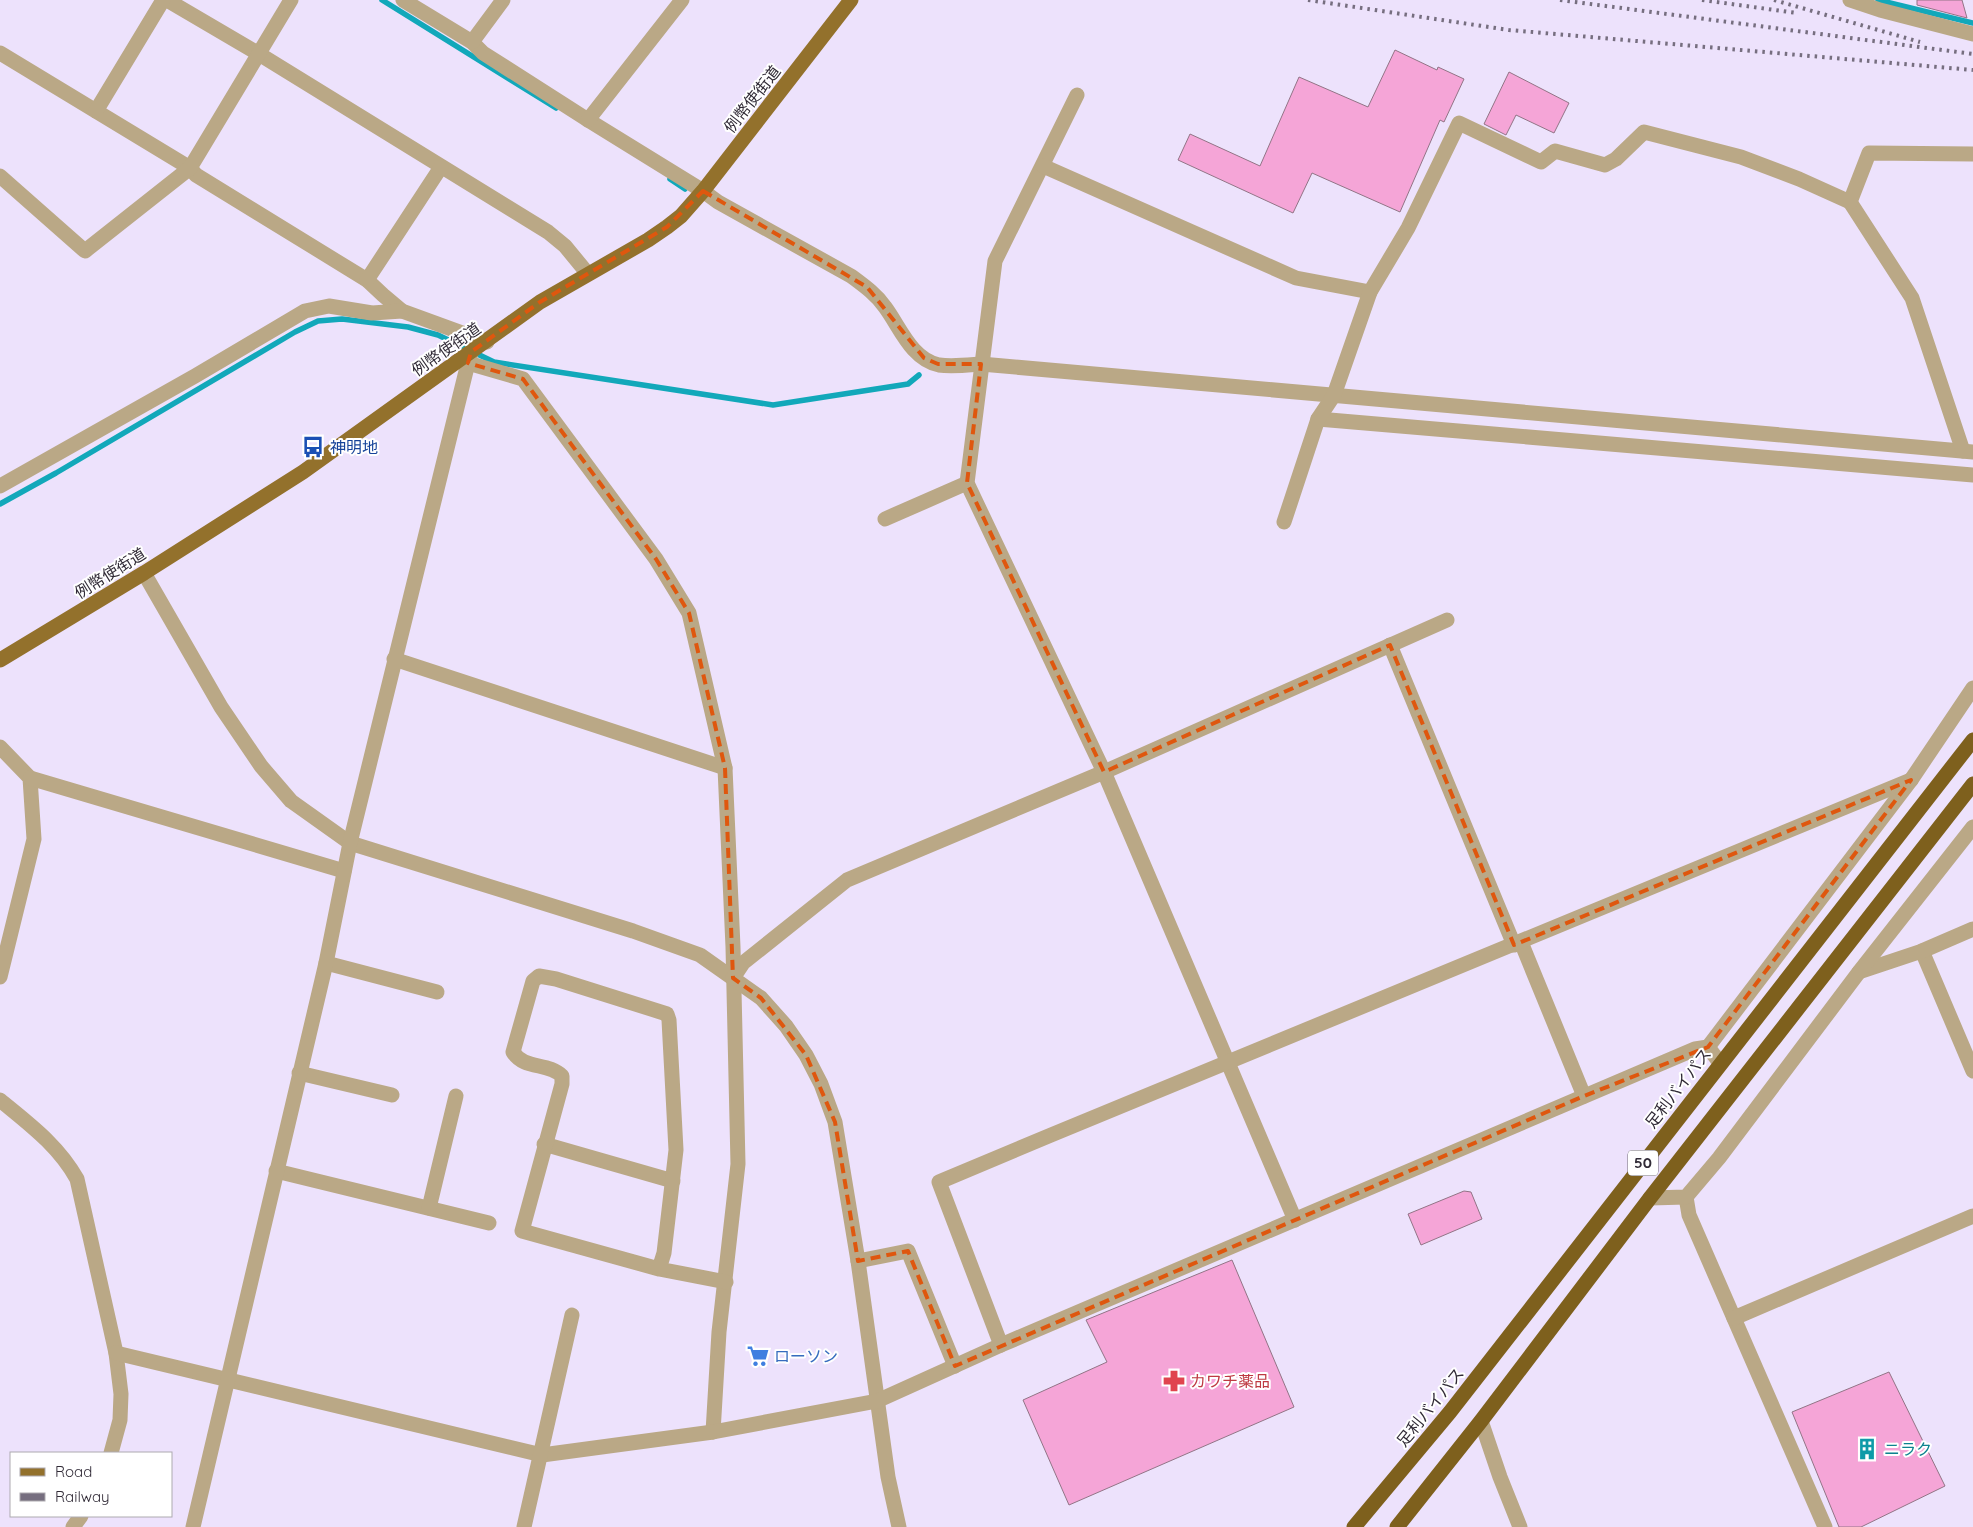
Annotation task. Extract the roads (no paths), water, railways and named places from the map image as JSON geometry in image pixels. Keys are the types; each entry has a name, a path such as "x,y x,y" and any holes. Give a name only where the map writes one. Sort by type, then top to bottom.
{"highway":[{"name":"足利バイパス","path":"1354,1527 1450,1412 1973,740"},
{"name":"50","path":"1397,1527 1481,1421 1650,1198 1973,784"}],"main road":[{"name":"例幣使街道","path":"0,660 144,573 303,472 470,358 485,343 540,302 667,228 703,191 851,0"}],"street":[{"path":"96,111 163,0"},
{"path":"167,0 259,54 548,232 565,246 588,274"},
{"path":"0,176 85,252 190,168 291,0"},
{"path":"403,0 472,42 483,53 718,202 851,276 867,287 884,305 906,339 924,358 938,364 981,364 1334,395 1968,452 1912,298 1850,202 1799,179 1741,157 1644,132 1616,159 1605,165 1555,151 1541,162 1459,123 1408,228 1370,292 1334,395 1318,419 1284,522"},
{"path":"472,42 503,0"},
{"path":"588,120 682,0"},
{"path":"1850,0 1880,10 1973,34"},
{"path":"0,53 190,168 196,175 367,280 402,311 485,343"},
{"path":"1077,95 995,261 967,483 1104,772 1295,1220"},
{"path":"1850,202 1870,153 1973,154"},
{"path":"1043,166 1296,278 1370,292"},
{"path":"367,280 441,167"},
{"path":"0,486 195,376 305,311 329,306 372,313 402,311"},
{"path":"193,1527 226,1380 326,963 350,843 470,358 523,379 656,559 689,613 725,768 738,1164 719,1332 713,1432"},
{"path":"1318,419 1973,475"},
{"path":"885,519 967,483"},
{"path":"144,573 221,707 261,766 291,801 350,843 633,931 700,955 762,998 786,1026 806,1056 821,1084 835,1122 858,1261 895,1525"},
{"path":"733,978 743,963 847,880 1104,772 1447,620"},
{"path":"1390,644 1584,1096"},
{"path":"394,659 725,768"},
{"path":"116,1353 542,1455 713,1432 877,1401 1001,1345 1584,1096 1695,1049 1708,1048 1911,780 1973,688"},
{"path":"0,747 30,778 344,871"},
{"path":"0,977 34,839 30,778"},
{"path":"1001,1345 939,1182 1227,1061 1911,780"},
{"path":"1650,1198 1686,1197 1725,1150 1859,972 1973,827"},
{"path":"1859,972 1922,951 1973,929"},
{"path":"1922,951 1973,1071"},
{"path":"326,963 437,992"},
{"path":"659,1269 664,1253 676,1139 669,1020 667,1014 556,979 539,976 533,981 513,1052 518,1059 558,1071 562,1076 562,1084 544,1144 522,1231 659,1269 726,1282"},
{"path":"1708,1048 1720,1063"},
{"path":"299,1073 392,1095"},
{"path":"429,1208 456,1096"},
{"path":"0,1100 52,1144 67,1161 77,1179 116,1353 120,1394 120,1420 111,1452"},
{"path":"544,1144 673,1181"},
{"path":"276,1171 489,1223"},
{"path":"1686,1197 1689,1215 1825,1527"},
{"path":"1734,1318 1973,1216"},
{"path":"858,1261 908,1251 955,1366"},
{"path":"524,1527 542,1455 572,1314"},
{"path":"1481,1421 1500,1477 1520,1527"}],"waterway":[{"path":"382,0 556,108"},
{"path":"1878,0 1973,23"},
{"path":"670,179 685,189"},
{"path":"0,504 295,332 318,321 342,319 408,327 438,335 494,362 773,405 908,384 919,375"}],"railway":[{"path":"1308,0 1509,30 1973,70"},
{"path":"1560,0 1973,54"},
{"path":"1702,0 1797,13"},
{"path":"1774,0 1920,42"}],"place":[{"name":"神明地","path":"313,447"},
{"name":"ローソン","path":"758,1356"},
{"name":"カワチ薬品","path":"1174,1381"},
{"name":"ニラク","path":"1867,1449"}]}
